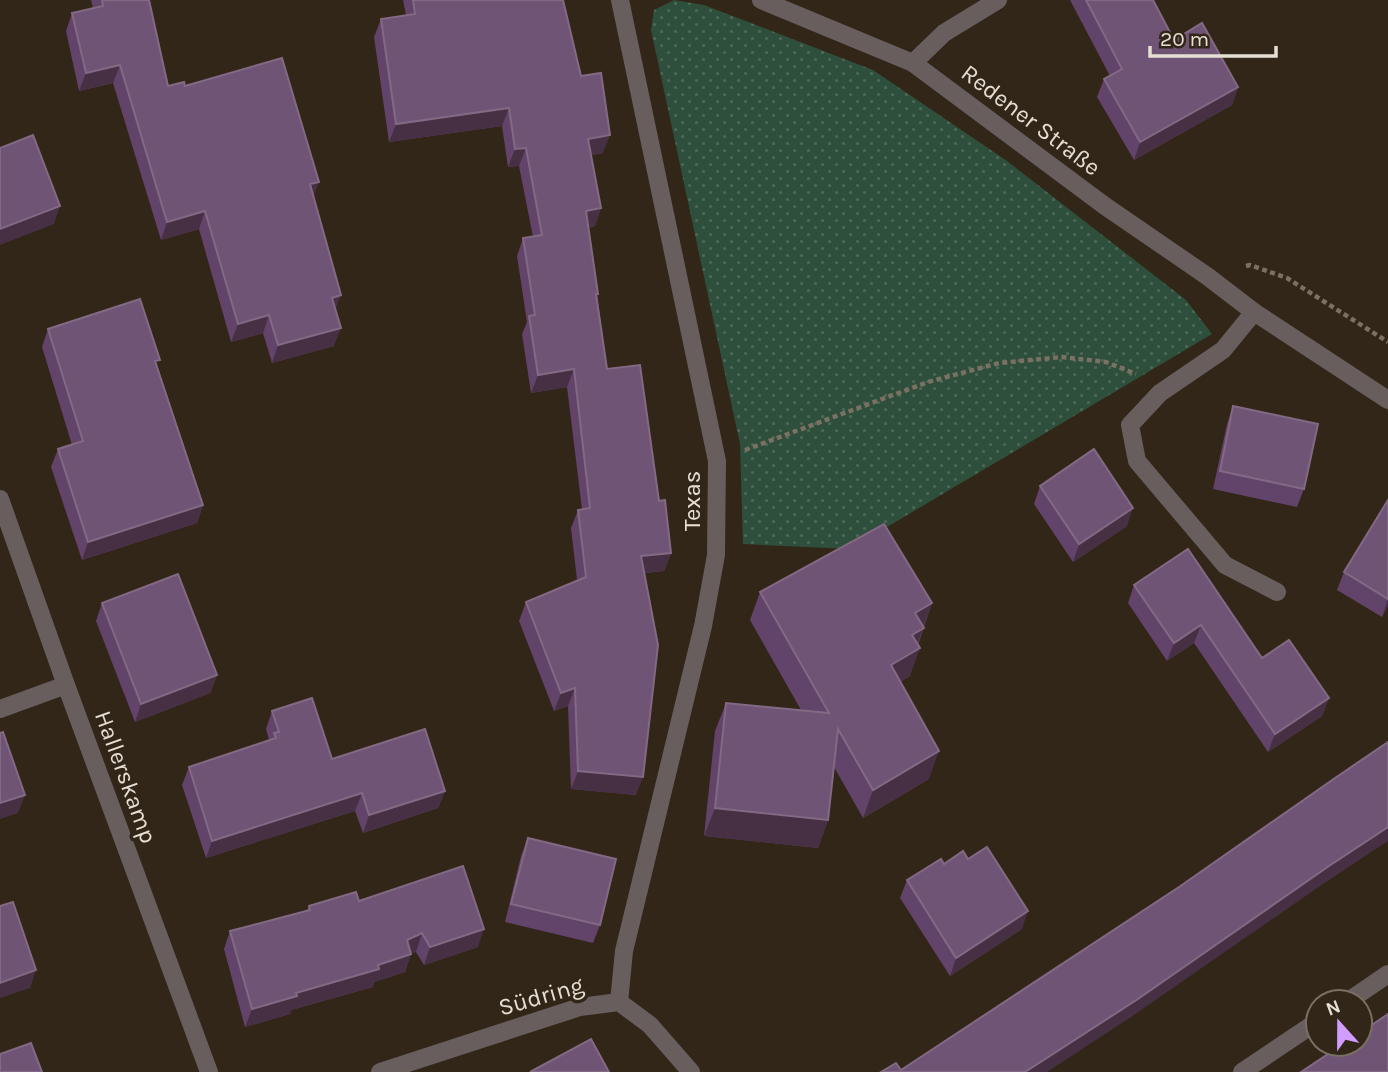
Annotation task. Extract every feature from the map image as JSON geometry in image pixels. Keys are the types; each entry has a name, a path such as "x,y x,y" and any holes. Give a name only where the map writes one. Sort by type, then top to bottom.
{"street":[{"name":"Texas","path":"619,1002 624,951 703,626 716,555 717,461 620,0"},
{"name":"Redener Straße","path":"761,0 913,63 1105,205 1208,275 1254,312 1388,400"},
{"path":"913,63 944,33 998,0"},
{"path":"1254,312 1223,350 1160,393 1130,425 1137,461 1224,565 1277,592"},
{"name":"Hallerskamp","path":"0,499 209,1072"},
{"path":"0,709 66,685"},
{"path":"1368,988 1388,974"},
{"name":"Südring","path":"380,1072 580,1007 619,1002 650,1025 691,1072"},
{"path":"1242,1072 1304,1030"}],"path":[{"path":"1208,275 1250,265 1287,278 1388,342"},
{"path":"717,461 929,382 999,363 1062,357 1106,362 1147,379 1160,393"}],"green space":[{"path":"674,0 704,5 873,70 1007,161 1186,300 1212,334 850,549 743,544 740,444 651,30 654,10"}],"building":[{"path":"102,0 149,0 168,86 184,82 185,86 282,58 319,182 310,184 341,295 332,298 341,328 278,345 269,315 238,324 205,211 167,222 120,65 86,73 72,13 103,6"},
{"path":"413,0 563,0 581,76 601,73 610,135 588,139 601,208 586,211 596,294 607,369 640,365 659,501 665,500 671,553 641,556 658,645 643,777 578,771 575,688 561,693 526,602 586,577 578,510 590,508 574,369 538,375 529,316 535,315 523,238 542,235 526,148 515,149 509,108 396,124 381,19 415,14"},
{"path":"1086,0 1153,0 1174,40 1202,23 1238,87 1140,142 1104,79 1122,69"},
{"path":"33,135 60,206 0,229 0,148"},
{"path":"140,299 160,360 155,361 203,505 88,542 58,449 83,441 48,329"},
{"path":"1233,406 1318,424 1304,489 1220,471"},
{"path":"1094,449 1133,508 1079,544 1040,486"},
{"path":"1388,500 1388,599 1344,572"},
{"path":"884,524 932,603 915,613 924,628 912,635 920,648 891,665 939,751 873,790 838,729 828,820 715,808 726,703 829,713 760,592"},
{"path":"1188,549 1262,658 1289,640 1329,698 1275,734 1201,625 1174,643 1134,585"},
{"path":"178,574 217,675 141,704 102,603"},
{"path":"312,698 332,759 425,729 445,791 369,815 362,793 212,841 189,767 276,738 274,733 279,732 272,711"},
{"path":"3,732 25,795 0,803 0,733"},
{"path":"1388,742 1388,827 1138,999 1025,1072 881,1072 896,1063 901,1070 1179,887"},
{"path":"528,838 616,859 600,925 511,904"},
{"path":"987,847 1028,911 956,958 907,880 941,859 944,864 963,851 968,859"},
{"path":"463,866 484,929 430,947 422,933 407,940 411,954 378,965 379,969 252,1009 230,931 310,910 309,906 356,892 359,901"},
{"path":"13,902 36,970 0,983 0,906"},
{"path":"1388,1014 1388,1072 1301,1072 1322,1058 1374,1058 1374,1024"},
{"path":"591,1039 609,1072 530,1072"},
{"path":"31,1043 42,1072 0,1072 0,1054"}]}
